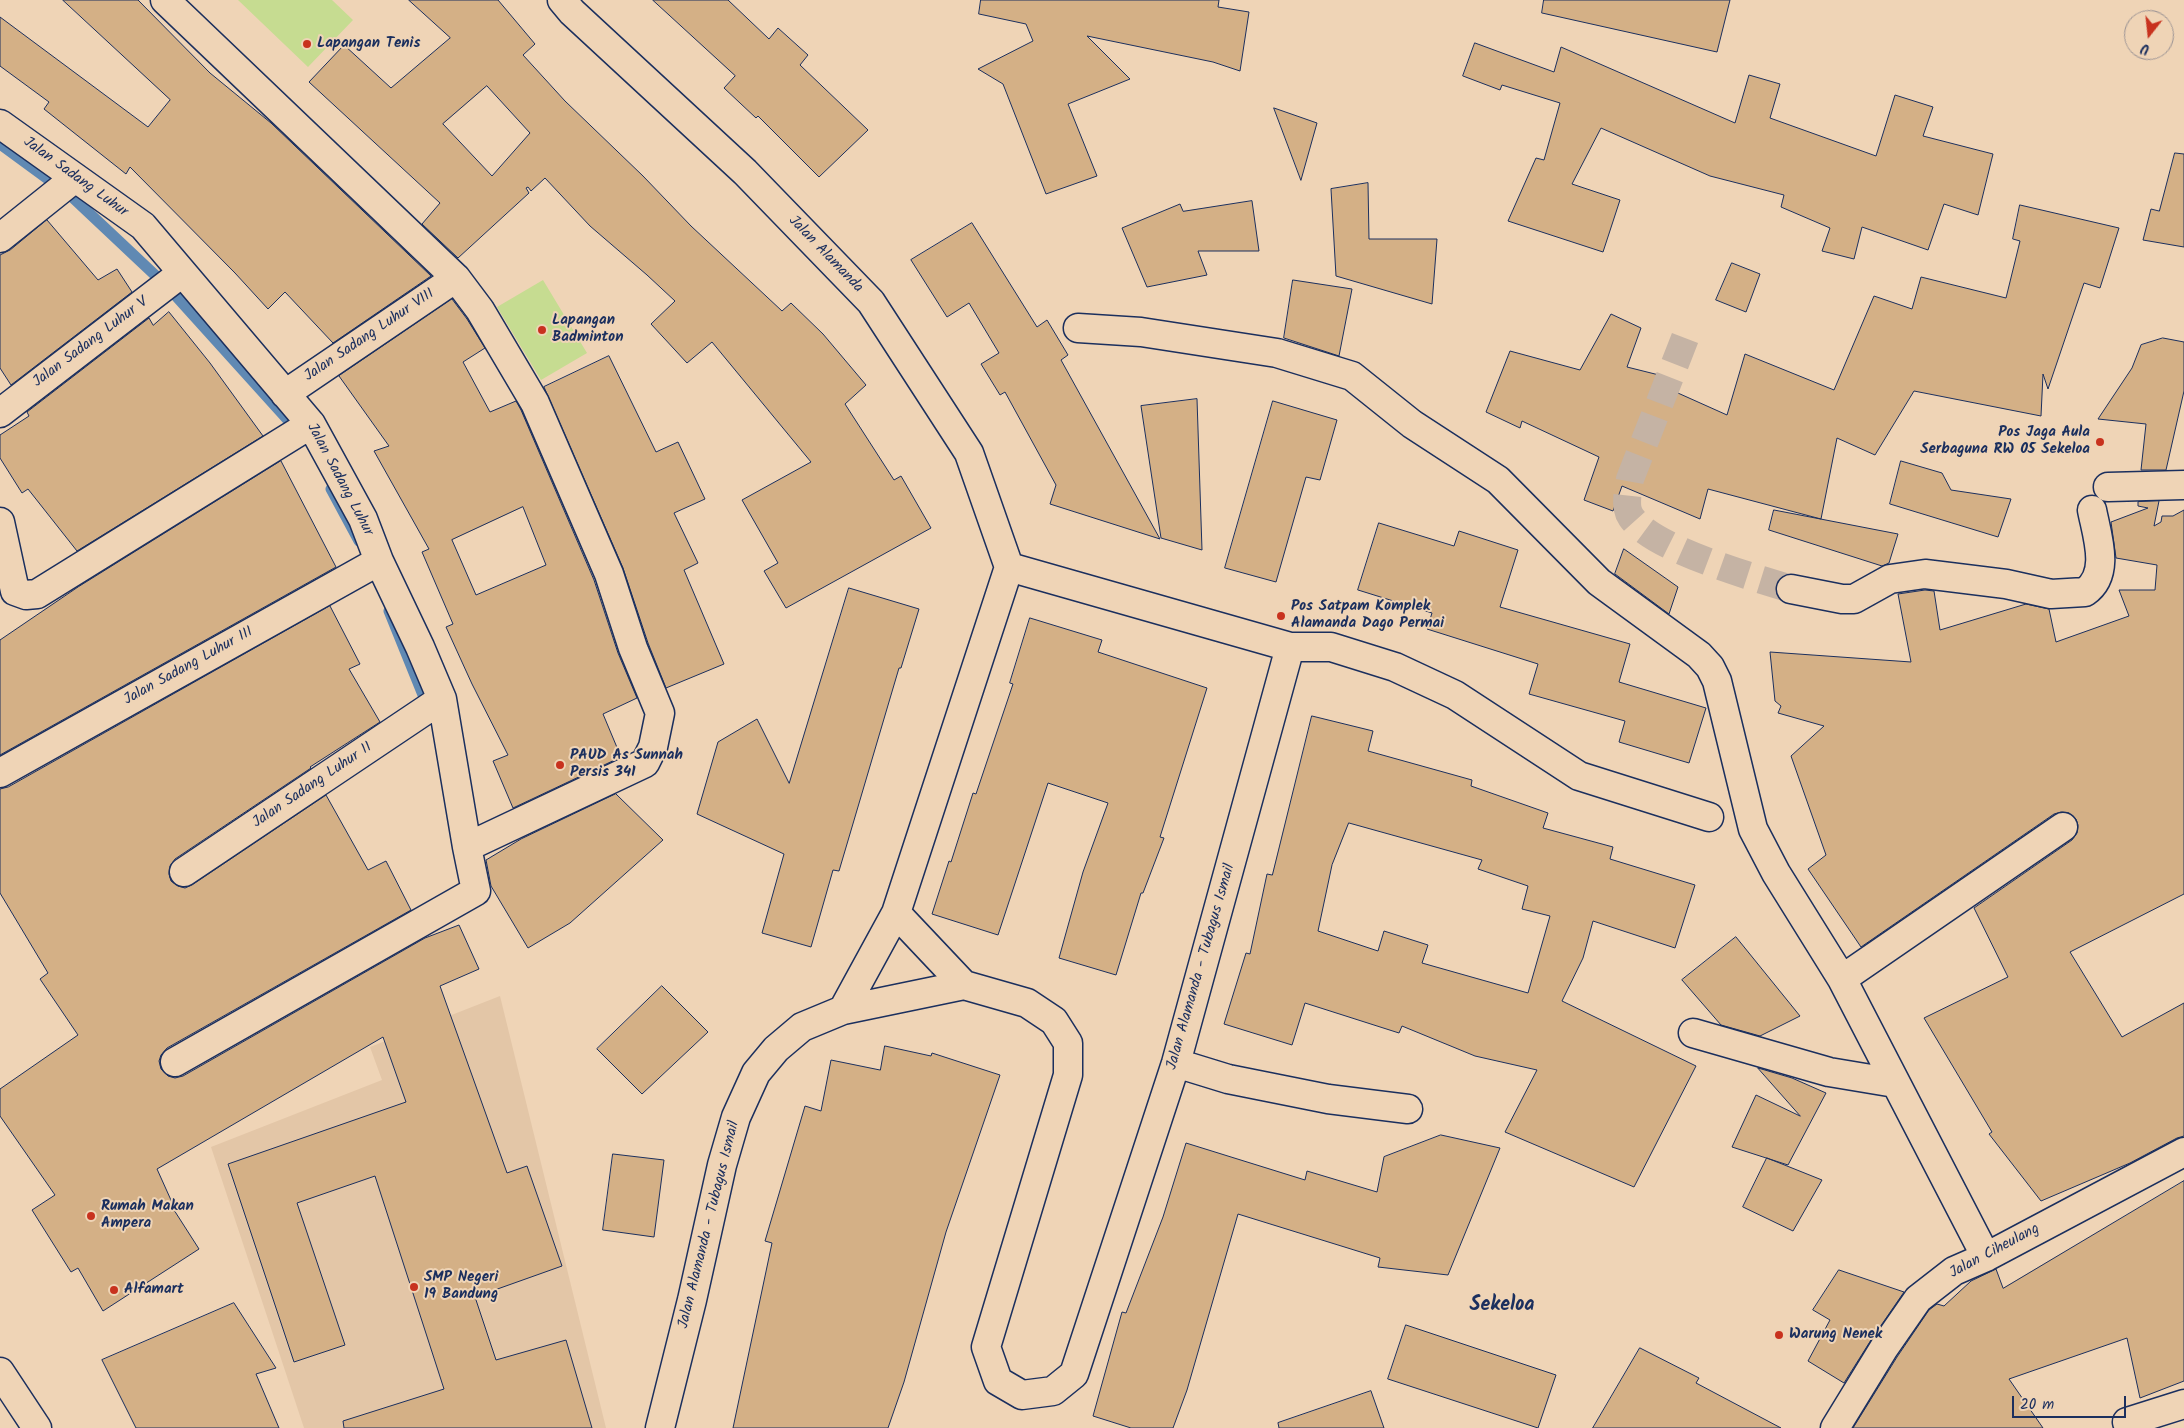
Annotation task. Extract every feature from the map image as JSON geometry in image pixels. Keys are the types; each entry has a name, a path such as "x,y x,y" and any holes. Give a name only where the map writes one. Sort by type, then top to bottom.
{"street":[{"path":"165,0 456,278 480,310 535,403 609,574 630,633 633,648 660,713 653,747 646,763 466,847"},
{"name":"Jalan Alamanda","path":"562,0 572,12 745,172 872,302 969,453 1009,567"},
{"name":"Jalan Sadang Luhur","path":"0,124 143,226 311,424 363,519 379,561 420,646 442,699 466,847 476,891 175,1062"},
{"path":"0,238 74,178"},
{"name":"Jalan Sadang Luhur V","path":"0,413 182,273"},
{"name":"Jalan Sadang Luhur VIII","path":"285,394 456,278"},
{"path":"1078,328 1141,332 1277,354 1352,376 1412,424 1498,480 1599,582 1699,655 1710,667 1717,681 1753,829 1776,873 1842,979 1986,1256"},
{"path":"0,522 15,591 26,595 37,594 311,424"},
{"path":"2108,487 2184,485"},
{"path":"1791,589 1854,600 1890,579 1925,574 2006,584 2051,594 2085,592 2096,580 2102,556 2092,510"},
{"name":"Jalan Sadang Luhur III","path":"0,773 379,561"},
{"path":"843,1010 896,913 1009,567 1290,647 1331,647 1395,667 1455,695 1579,776 1709,817"},
{"name":"Jalan Alamanda - Tubagus Ismail","path":"660,1428 692,1300 722,1165 736,1117 756,1073 776,1049 802,1026 843,1010 964,985 1028,1003 1054,1021 1068,1043 1068,1075 986,1347 998,1381 1022,1395 1052,1391 1074,1374 1176,1063 1290,647"},
{"name":"Jalan Sadang Luhur II","path":"184,872 442,699"},
{"path":"1842,979 2063,827"},
{"path":"896,913 964,985"},
{"path":"1693,1033 1829,1072 1895,1083"},
{"path":"1176,1063 1228,1079 1328,1100 1408,1109"},
{"name":"Jalan Ciheulang","path":"1835,1428 1884,1348 1918,1299 1954,1271 2184,1152"},
{"path":"0,1372 37,1428"},
{"path":"2127,1422 2184,1404"}],"shaded area":[{"name":"SMP Negeri 19 Bandung","path":"500,996 606,1428 304,1428 211,1147 382,1080 370,1047"}],"green space":[{"name":"Lapangan Tenis","path":"238,0 332,0 353,20 308,67"},
{"name":"Lapangan Badminton","path":"543,280 587,353 541,380 497,307"}],"building":[{"path":"63,0 138,0 210,73 271,123 431,276 333,343 285,292 268,309 130,167 126,174 44,109 49,102 0,66 0,17 148,127 170,100"},
{"path":"409,0 498,0 535,44 523,55 565,101 643,176 691,226 782,311 791,303 823,334 866,385 845,404 894,480 901,476 931,528 786,608 764,571 778,563 742,500 811,462 712,342 687,363 651,324 675,301 590,226 545,178 531,191 528,187 526,188 529,193 458,258 422,224 440,203 309,82 344,45 391,88 450,38","holes":["487,86 530,133 492,176 443,124"]},
{"path":"653,0 728,0 769,39 778,28 808,55 800,65 868,130 819,177 758,116 756,118 724,88 735,76"},
{"path":"981,0 1219,0 1218,7 1249,12 1240,71 1213,62 1087,36 1130,79 1068,104 1097,176 1046,194 1003,84 978,69 1033,41 1026,24 979,14"},
{"path":"1544,0 1730,0 1717,52 1542,13"},
{"path":"1475,43 1554,72 1561,47 1735,123 1749,75 1780,84 1770,118 1876,156 1895,95 1933,107 1923,136 1993,154 1978,215 1944,204 1928,250 1862,227 1854,259 1822,251 1830,228 1781,207 1784,195 1710,176 1601,128 1572,184 1620,200 1603,252 1508,221 1536,158 1544,160 1560,103 1502,85 1500,90 1463,76"},
{"path":"1274,108 1317,123 1301,180"},
{"path":"2175,153 2184,154 2184,247 2143,240 2151,209 2159,211"},
{"path":"1368,183 1369,239 1437,239 1432,304 1336,276 1331,189"},
{"path":"1252,201 1259,251 1198,251 1207,275 1147,287 1122,228 1180,204 1183,211"},
{"path":"2020,205 2119,228 2100,288 2084,283 2048,389 2043,374 2041,416 1914,391 1875,455 1837,438 1821,519 1708,489 1700,519 1622,486 1613,511 1584,500 1599,457 1522,421 1520,428 1486,412 1510,351 1580,370 1611,314 1641,328 1627,367 1663,376 1660,385 1727,415 1745,354 1834,390 1874,296 1912,309 1921,277 2006,298 2020,241 2013,239"},
{"path":"47,220 98,280 117,269 132,292 11,385 0,368 0,255 10,250"},
{"path":"972,223 1037,327 1047,320 1068,355 1061,360 1160,539 1050,504 1056,485 1005,392 1000,395 981,364 999,353 969,303 947,317 911,260"},
{"path":"1732,263 1760,274 1746,312 1716,300"},
{"path":"1293,280 1352,289 1339,356 1284,338"},
{"path":"452,299 467,319 485,348 463,362 490,412 516,401 521,410 594,580 618,653 637,698 603,714 621,757 513,808 493,761 508,755 446,627 453,624 422,552 429,549 374,451 389,446 339,376","holes":["523,507 546,565 476,595 452,540"]},
{"path":"169,312 210,363 263,436 77,551 28,489 22,493 0,458 0,435 29,416 27,412 149,318 153,325"},
{"path":"2163,338 2184,342 2184,391 2166,470 2141,470 2146,424 2098,419 2132,368 2141,345"},
{"path":"609,356 656,452 678,442 705,499 674,513 698,563 684,570 724,664 666,688 648,643 623,568 544,387"},
{"path":"1197,399 1202,550 1161,538 1141,406"},
{"path":"1273,401 1337,420 1320,480 1306,477 1276,582 1225,568"},
{"path":"281,461 336,567 0,755 0,640 78,587"},
{"path":"1901,461 1942,473 1951,490 2011,499 1998,537 1890,504"},
{"path":"2159,501 2154,526 2161,522 2162,516 2173,516 2184,510 2184,894 2070,952 2122,1037 2184,1003 2184,1136 2130,1163 2041,1201 1989,1134 1992,1132 1924,1018 2008,977 1974,908 2072,840 2077,833 2078,825 2076,819 2069,813 2061,812 2054,814 1861,947 1808,869 1826,855 1791,756 1824,726 1778,713 1781,706 1775,701 1770,652 1911,662 1898,594 1925,590 1934,591 1940,630 2026,604 2049,609 2056,642 2129,616 2119,590 2155,590 2157,565 2116,558 2111,522 2148,508 2138,506 2138,502"},
{"path":"1774,510 1898,534 1889,563 1882,566 1769,530"},
{"path":"1379,523 1454,546 1459,531 1518,550 1500,607 1630,644 1619,682 1706,708 1689,763 1619,742 1625,721 1529,694 1538,664 1427,629 1432,613 1358,590"},
{"path":"1624,549 1678,587 1669,614 1615,574"},
{"path":"849,588 919,609 901,668 899,668 839,871 833,870 811,947 762,933 784,854 697,814 718,742 757,719 789,783"},
{"path":"330,606 360,664 349,669 380,722 175,859 170,866 169,874 171,881 178,886 185,888 192,885 326,795 368,870 386,861 411,910 167,1048 159,1061 161,1069 168,1076 175,1078 183,1076 425,938 459,925 479,969 440,986 507,1173 527,1166 562,1266 475,1297 496,1360 566,1340 592,1428 344,1428 343,1421 444,1389 375,1176 297,1203 345,1345 294,1362 228,1164 406,1102 383,1037 157,1169 174,1210 199,1249 103,1311 78,1268 71,1272 32,1210 55,1195 0,1116 0,1089 78,1035 40,979 48,973 0,893 0,789 8,787"},
{"path":"1030,618 1102,640 1098,652 1207,688 1160,837 1164,838 1143,893 1141,893 1116,975 1059,958 1083,872 1108,803 1048,783 998,935 932,914 973,793 976,794 1013,684 1010,683"},
{"path":"1312,716 1373,731 1368,751 1472,780 1471,786 1548,813 1543,828 1613,847 1610,859 1695,885 1675,948 1593,921 1583,958 1562,1001 1696,1066 1634,1187 1505,1132 1537,1070 1475,1056 1402,1026 1399,1033 1305,1003 1292,1045 1224,1024 1246,953 1250,954 1267,874 1272,875","holes":["1349,823 1482,860 1478,869 1528,886 1522,909 1550,916 1528,993 1422,963 1428,945 1384,931 1378,951 1318,931 1332,865"]},
{"path":"616,794 663,840 570,923 528,948 491,886 486,860 521,839"},
{"path":"1736,937 1800,1016 1760,1036 1721,1025 1682,980"},
{"path":"662,986 708,1032 642,1094 597,1049"},
{"path":"885,1046 931,1056 932,1053 1000,1075 946,1232 904,1382 888,1428 733,1428 772,1243 765,1241 805,1106 821,1111 831,1060 880,1070"},
{"path":"1758,1068 1792,1078 1826,1093 1788,1165 1732,1147 1756,1095 1800,1116"},
{"path":"1441,1135 1500,1148 1448,1275 1378,1267 1380,1258 1238,1214 1187,1390 1173,1428 1131,1428 1093,1416 1122,1312 1126,1313 1163,1217 1186,1143 1305,1180 1307,1171 1377,1192 1384,1157"},
{"path":"613,1154 664,1160 654,1237 603,1230"},
{"path":"1767,1158 1822,1180 1793,1231 1743,1207"},
{"path":"2184,1181 2184,1381 2140,1398 2127,1338 2009,1379 2043,1428 1853,1428 1897,1357 1929,1310 1937,1304 1944,1306 1971,1281 1996,1269 2003,1288"},
{"path":"1839,1270 1904,1292 1844,1383 1808,1361 1830,1320 1813,1310"},
{"path":"234,1303 276,1368 256,1374 279,1428 136,1428 102,1360"},
{"path":"1406,1325 1556,1375 1538,1428 1388,1379"},
{"path":"1640,1348 1699,1378 1696,1383 1781,1428 1593,1428"},
{"path":"1371,1391 1384,1428 1279,1428 1278,1423"}],"waterway":[{"path":"0,144 52,182"},
{"path":"70,195 156,276"},
{"path":"176,296 288,420"},
{"path":"331,489 359,541"},
{"path":"389,611 423,695"}],"tunnel":[{"path":"1685,338 1630,479 1627,499 1629,513 1642,529 1681,551 1791,589"}],"place":[{"name":"Lapangan Tenis","path":"307,44"},
{"name":"Lapangan Badminton","path":"542,330"},
{"name":"Pos Jaga Aula Serbaguna RW 05 Sekeloa","path":"2100,442"},
{"name":"Pos Satpam Komplek Alamanda Dago Permai","path":"1281,616"},
{"name":"PAUD As Sunnah Persis 341","path":"560,765"},
{"name":"Rumah Makan Ampera","path":"91,1216"},
{"name":"SMP Negeri 19 Bandung","path":"414,1287"},
{"name":"Alfamart","path":"114,1290"},
{"name":"Warung Nenek","path":"1779,1335"}],"district":[{"name":"Sekeloa","path":"1502,1307"}]}
